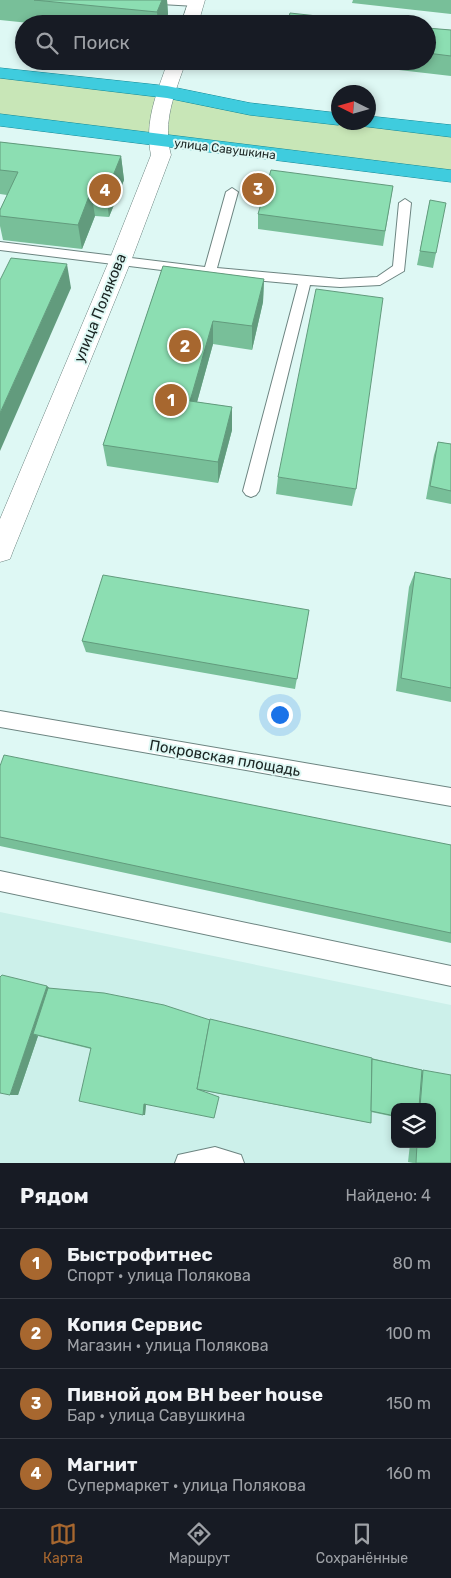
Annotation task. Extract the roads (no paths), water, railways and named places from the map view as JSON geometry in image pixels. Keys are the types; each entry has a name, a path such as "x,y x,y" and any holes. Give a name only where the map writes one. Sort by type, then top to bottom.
{"highway":[{"path":"0,73 167,92 250,109 331,118"},
{"name":"улица Савушкина","path":"0,120 451,176"},
{"path":"376,123 451,131"}],"street":[{"path":"192,15 196,1"},
{"name":"улица Полякова","path":"0,551 120,261 161,155 156,140 157,120 174,70"}],"lane":[{"path":"143,0 196,1"},
{"path":"210,272 232,192"},
{"path":"0,246 210,272 305,281 340,283 380,281 399,268 405,203"},
{"path":"250,490 305,281"},
{"name":"Покровская площадь","path":"0,718 451,797"},
{"path":"0,881 451,976"},
{"path":"186,1163 215,1158 233,1163"}],"place":[{"name":"Пивной дом BH beer house","path":"258,189"},
{"name":"Магнит","path":"105,190"},
{"name":"Копия Сервис","path":"185,346"},
{"name":"Быстрофитнес","path":"171,400"}]}
